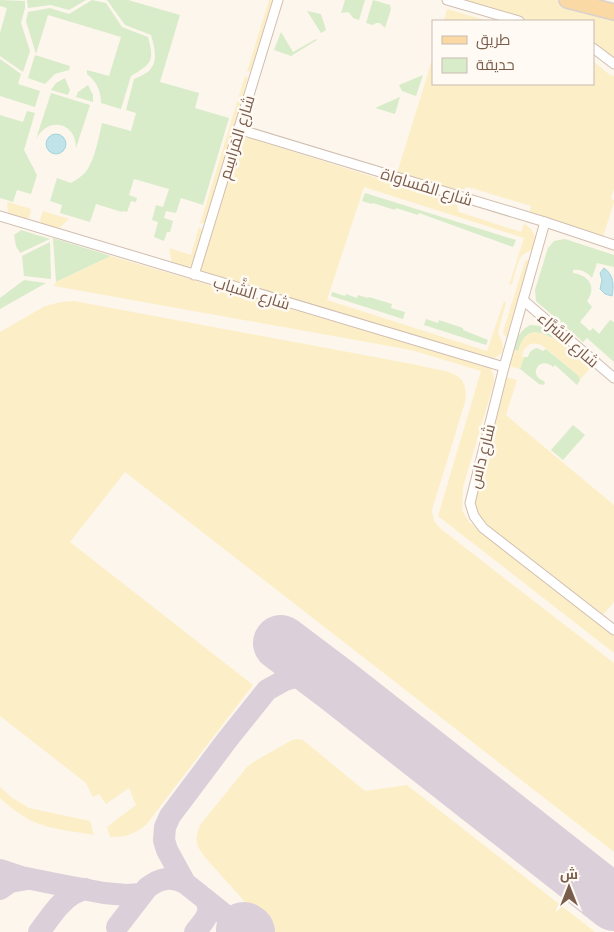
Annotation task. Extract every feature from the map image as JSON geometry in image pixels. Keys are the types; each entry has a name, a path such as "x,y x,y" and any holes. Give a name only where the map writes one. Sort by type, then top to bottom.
{"main road":[{"path":"567,0 614,12"}],"street":[{"name":"شارع المَراسِم","path":"194,274 278,0"},
{"path":"447,0 516,20"},
{"path":"594,49 614,64"},
{"name":"شارع المُساواة","path":"238,129 545,222 614,245"},
{"name":"شارع الشَّباب","path":"0,216 504,368"},
{"name":"شارع داس","path":"545,222 504,368 470,503 474,516 483,528 614,630"},
{"name":"شارع السَّرَّاء","path":"523,300 614,378"}],"green space":[{"path":"0,0 25,1 21,23 30,51 23,72 0,56 0,33 7,8 0,6"},
{"path":"27,0 86,0 69,10 51,5 28,8"},
{"path":"92,0 106,3 122,27 148,37 151,52 150,61 131,76 121,109 101,103 97,86 87,74 87,70 109,76 121,37 48,15 36,54 26,21 28,12 50,8 69,14"},
{"path":"107,0 128,0 180,15 160,82 199,93 195,108 229,118 203,205 181,198 176,213 166,211 164,218 173,221 170,232 167,232 164,241 154,237 158,222 152,220 156,205 163,207 169,189 134,179 129,195 137,198 136,202 131,201 127,212 96,204 90,222 60,213 62,205 50,201 57,178 71,183 82,176 87,170 94,154 102,123 131,131 136,113 126,110 134,79 149,71 154,63 155,53 151,35 125,25"},
{"path":"345,0 365,0 359,20 353,18 348,12 341,13"},
{"path":"373,0 390,5 391,9 385,28 380,23 373,25 366,23"},
{"path":"307,11 321,14 326,30 321,33"},
{"path":"281,32 293,52 317,40 291,56 274,50"},
{"path":"35,55 70,66 69,70 55,74 45,84 28,78"},
{"path":"0,59 21,74 18,84 40,91 35,107 0,96"},
{"path":"423,75 416,96 402,91 399,85"},
{"path":"65,78 70,90 68,95 51,90 56,83"},
{"path":"88,85 93,95 93,102 76,97 78,92"},
{"path":"51,93 90,105 76,148 75,139 71,132 60,125 47,127 36,139"},
{"path":"400,97 395,114 375,108"},
{"path":"27,111 35,113 24,150 37,175 31,194 17,190 13,202 0,198 0,115 23,122"},
{"path":"365,193 516,240 513,247 419,213 418,215 362,201"},
{"path":"21,230 50,239 20,253 16,246 14,235"},
{"path":"53,238 111,256 56,282"},
{"path":"565,239 614,255 614,267 597,263 592,278 581,271 573,270 573,273 587,279 591,287 590,296 587,301 592,307 580,322 590,331 593,328 599,334 610,320 614,322 614,362 587,338 583,342 536,301 535,290 548,248 554,241"},
{"path":"50,242 51,279 24,276 22,256"},
{"path":"24,280 46,283 0,309 0,298"},
{"path":"332,292 357,298 358,295 369,297 392,304 391,308 405,312 403,319 331,296"},
{"path":"426,319 438,323 439,320 463,328 463,330 488,340 486,345 424,325"},
{"path":"530,325 541,326 554,336 552,338 540,333 530,333 524,339 518,351 514,350 519,335"},
{"path":"537,348 543,351 546,349 579,376 580,380 577,385 555,365 553,367 544,363 537,367 536,375 544,381 543,385 520,369 524,357 528,357 531,351"},
{"path":"573,425 585,435 563,460 551,450"}],"sand":[{"path":"269,0 272,0 251,71 247,72"},
{"path":"459,0 557,0 614,17 614,62 594,46 594,20 524,20"},
{"path":"447,9 485,20 444,20"},
{"path":"432,60 432,85 594,85 594,62 614,76 614,188 611,199 614,202 603,237 529,214 531,206 468,187 459,191 397,173"},
{"path":"245,76 248,78 206,222 200,224"},
{"path":"247,138 456,203 459,212 521,232 524,224 530,228 535,237 535,244 531,250 521,257 512,284 509,285 524,238 364,187 327,300 487,351 504,301 506,303 498,332 503,347 501,353 493,358 202,273 201,269 237,144"},
{"path":"8,202 31,209 29,218 24,220 9,216"},
{"path":"43,211 69,219 57,230 42,225 40,220"},
{"path":"199,227 203,231 192,265 184,268 172,263 169,248 191,255"},
{"path":"111,256 489,367 493,374 494,383 463,487 462,510 469,522 614,636 614,653 438,516 481,371 411,350 54,286 56,282"},
{"path":"526,260 529,260 530,263 507,337 503,332"},
{"path":"74,301 407,363 449,372 463,382 466,394 465,402 432,510 434,521 441,529 614,663 614,852 125,472 70,542 253,685 146,825 129,835 110,837 107,827 136,805 129,788 106,804 99,794 93,797 86,783 0,716 0,332 45,306"},
{"path":"535,332 552,338 554,336 591,367 580,380 579,376 543,346 536,343 527,346 523,352 522,356 524,357 520,369 509,366 513,350 518,351 524,338 528,334"},
{"path":"505,377 517,380 506,415 614,505 614,602 603,615 484,523 474,505"},
{"path":"292,740 303,740 365,791 407,785 595,932 273,932 204,856 197,845 197,834 200,825 247,767"},
{"path":"0,787 11,797 29,808 90,821 94,835 55,828 32,821 15,811 0,798"}],"water":[{"path":"56,134 63,137 66,144 63,151 56,154 49,151 46,144 49,137"},
{"path":"604,268 610,274 612,280 612,296 605,294 600,289 602,280 600,273"}],"taxiway":[{"path":"244,930 185,883 167,850 164,840 165,827 170,816 267,690 285,680 305,676 317,678 338,686"},
{"path":"0,870 21,877 104,893 142,894"},
{"path":"0,889 10,882 27,879"},
{"path":"117,927 147,888 165,879 175,879 185,883"},
{"path":"39,932 64,901 85,889"},
{"path":"195,932 208,913 206,900"}],"runway":[{"path":"281,643 614,903"}]}
